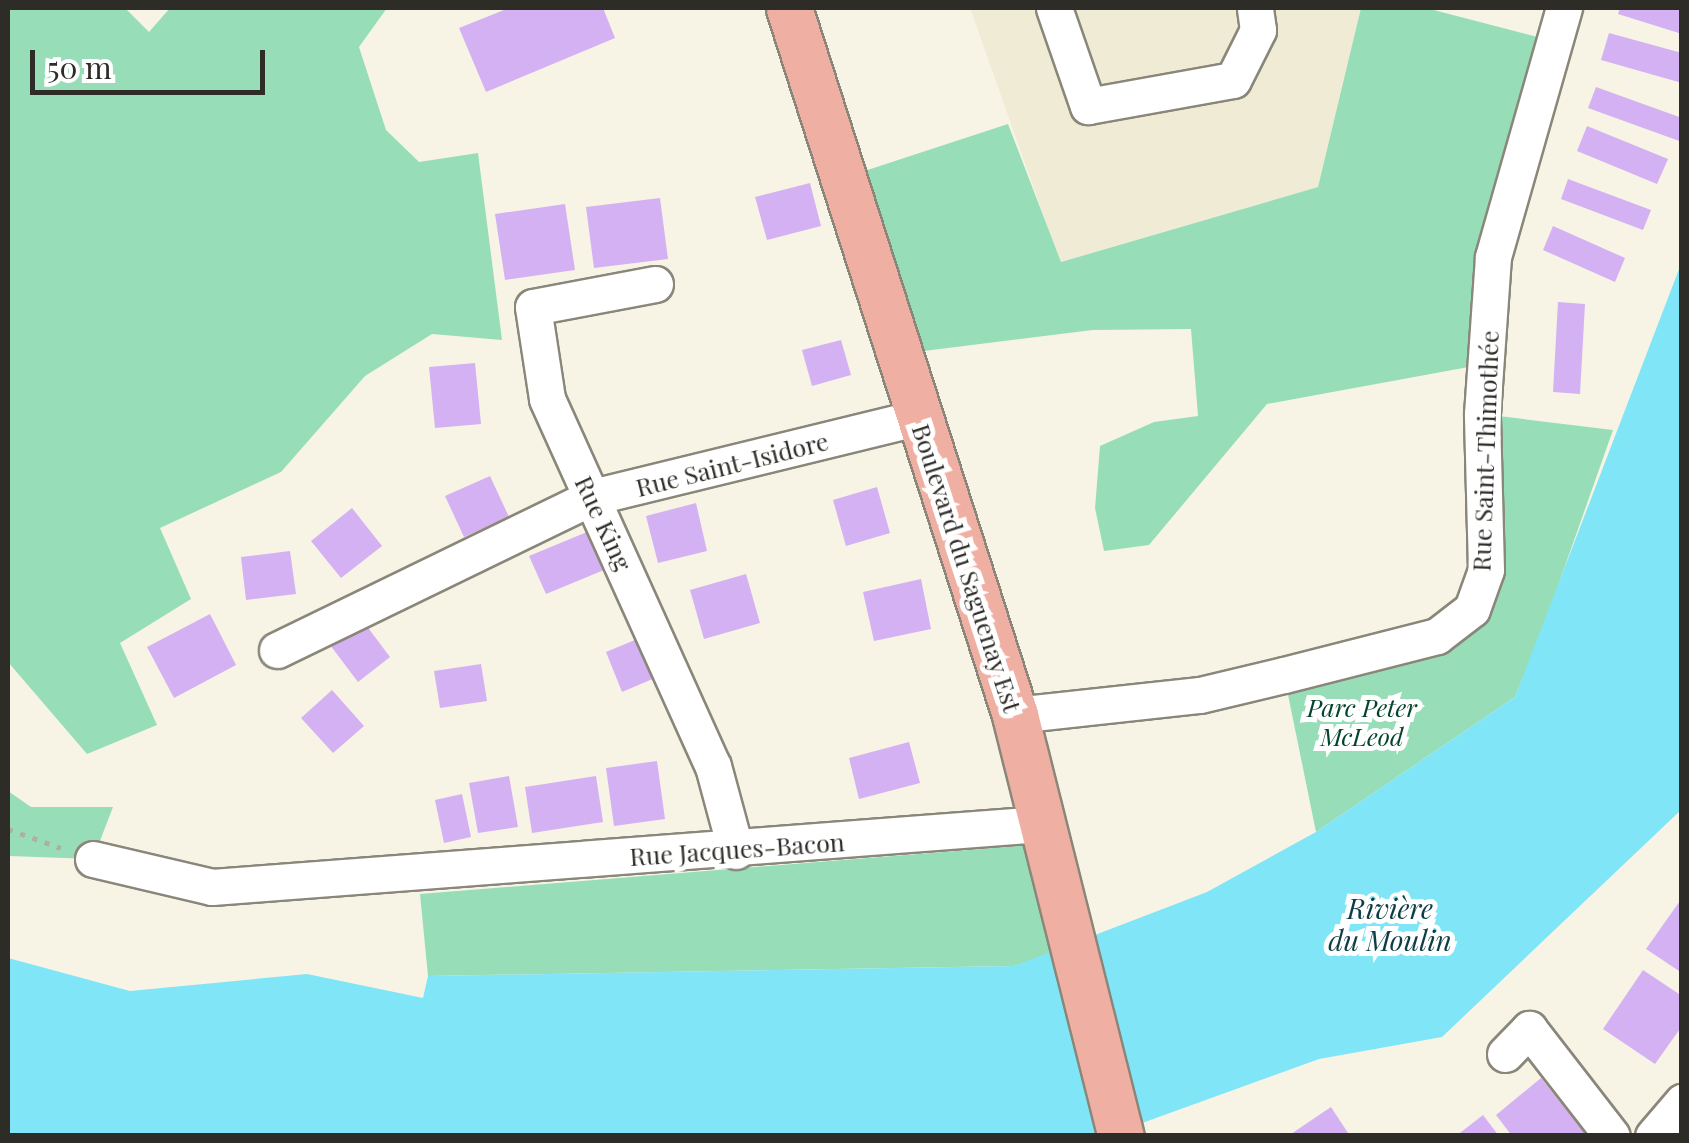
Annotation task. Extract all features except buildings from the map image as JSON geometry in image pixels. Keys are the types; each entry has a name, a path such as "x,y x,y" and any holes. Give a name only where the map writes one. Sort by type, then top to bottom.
{"main road":[{"name":"Boulevard du Saguenay Est","path":"789,8 1015,714 1122,1136"}],"street":[{"path":"1054,8 1088,106 1232,80 1258,30 1255,8"},
{"name":"Rue Saint-Thimothée","path":"1015,714 1250,683 1437,636 1472,608 1486,570 1482,414 1493,257 1564,8"},
{"name":"Rue King","path":"655,284 532,306 547,398 714,766 736,851"},
{"name":"Rue Saint-Isidore","path":"277,650 592,498 920,417"},
{"name":"Rue Jacques-Bacon","path":"93,859 212,887 342,882 432,865 736,851 1041,824"},
{"path":"1505,1054 1529,1030 1612,1136"}],"path":[{"path":"8,829 93,859"}],"shaded area":[{"path":"970,8 1361,8 1318,187 1060,262"}],"green space":[{"path":"8,8 125,8 149,32 170,8 387,8 359,47 386,130 419,162 478,153 502,340 432,334 365,376 281,472 160,528 191,599 120,643 157,725 87,754 8,662"},
{"path":"1361,8 1426,8 1549,40 1485,364 1267,404 1149,545 1104,551 1095,508 1100,446 1154,422 1198,416 1191,329 1093,330 900,354 843,178 1008,124 1061,262 1318,187"},
{"name":"Parc Peter McLeod","path":"1482,414 1613,430 1541,634 1515,697 1316,832 1284,675 1472,609"},
{"path":"8,791 31,807 113,807 93,859 8,856"},
{"path":"1029,845 1053,953 1014,966 428,976 420,894"}],"water":[{"name":"Rivière du Moulin","path":"1681,264 1681,810 1442,1037 1319,1059 1109,1135 8,1135 8,958 130,991 307,974 423,998 428,976 1014,966 1207,892 1316,832 1515,697"}]}
